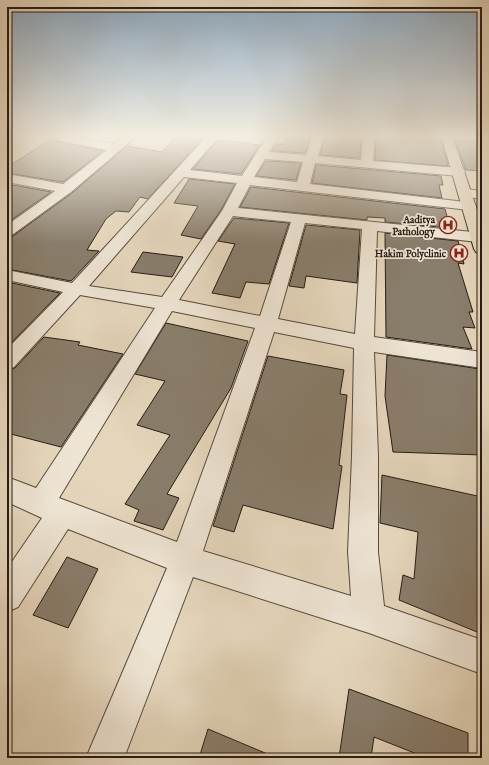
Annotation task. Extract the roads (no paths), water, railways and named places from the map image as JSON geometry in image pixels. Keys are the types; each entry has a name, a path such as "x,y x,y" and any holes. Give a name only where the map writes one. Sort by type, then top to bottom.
{"main road":[{"path":"459,172 480,243"}],"street":[{"path":"7,232 66,189 88,171"},
{"path":"7,596 52,508 167,304 229,211 251,171"},
{"path":"302,187 307,171"},
{"path":"442,171 459,172"},
{"path":"7,362 76,289 182,172 302,187 467,200 482,195"},
{"path":"7,178 66,189"},
{"path":"229,211 370,226 480,243"},
{"path":"105,758 185,560 267,323 299,219"},
{"path":"369,617 363,552 365,456 364,343 370,226"},
{"path":"7,275 76,289 267,323 364,343 482,360"},
{"path":"7,489 185,560 369,617 482,657"}],"place":[{"name":"Aaditya Pathology","path":"448,225"},
{"name":"Hakim Polyclinic","path":"459,253"}]}
